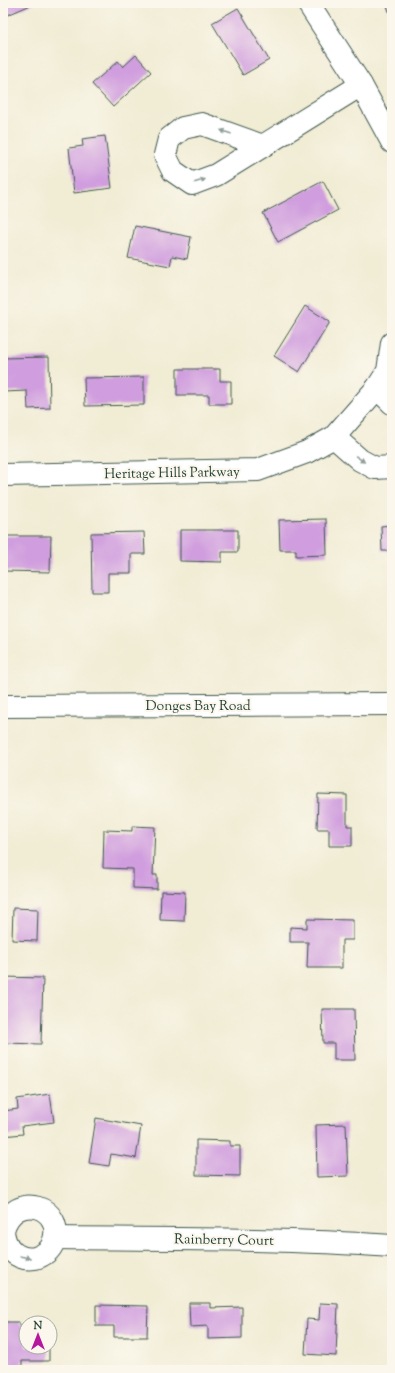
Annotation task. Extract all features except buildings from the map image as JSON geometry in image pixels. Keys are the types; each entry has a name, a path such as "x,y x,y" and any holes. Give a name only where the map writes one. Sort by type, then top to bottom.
{"street":[{"path":"308,3 361,85 392,142"},
{"path":"263,146 361,85"},
{"name":"Heritage Hills Parkway","path":"3,476 258,470 307,452 334,437 377,388 388,371 392,343"},
{"path":"377,388 392,404"},
{"path":"334,437 360,460 375,468 392,467"},
{"name":"Donges Bay Road","path":"3,706 392,704"},
{"path":"25,1206 33,1206 42,1208 54,1221 56,1229 55,1238 52,1246 46,1253 39,1257 30,1259 13,1253 7,1247 3,1230 5,1222 10,1214 25,1206"},
{"name":"Rainberry Court","path":"55,1238 268,1239 392,1246"}]}
